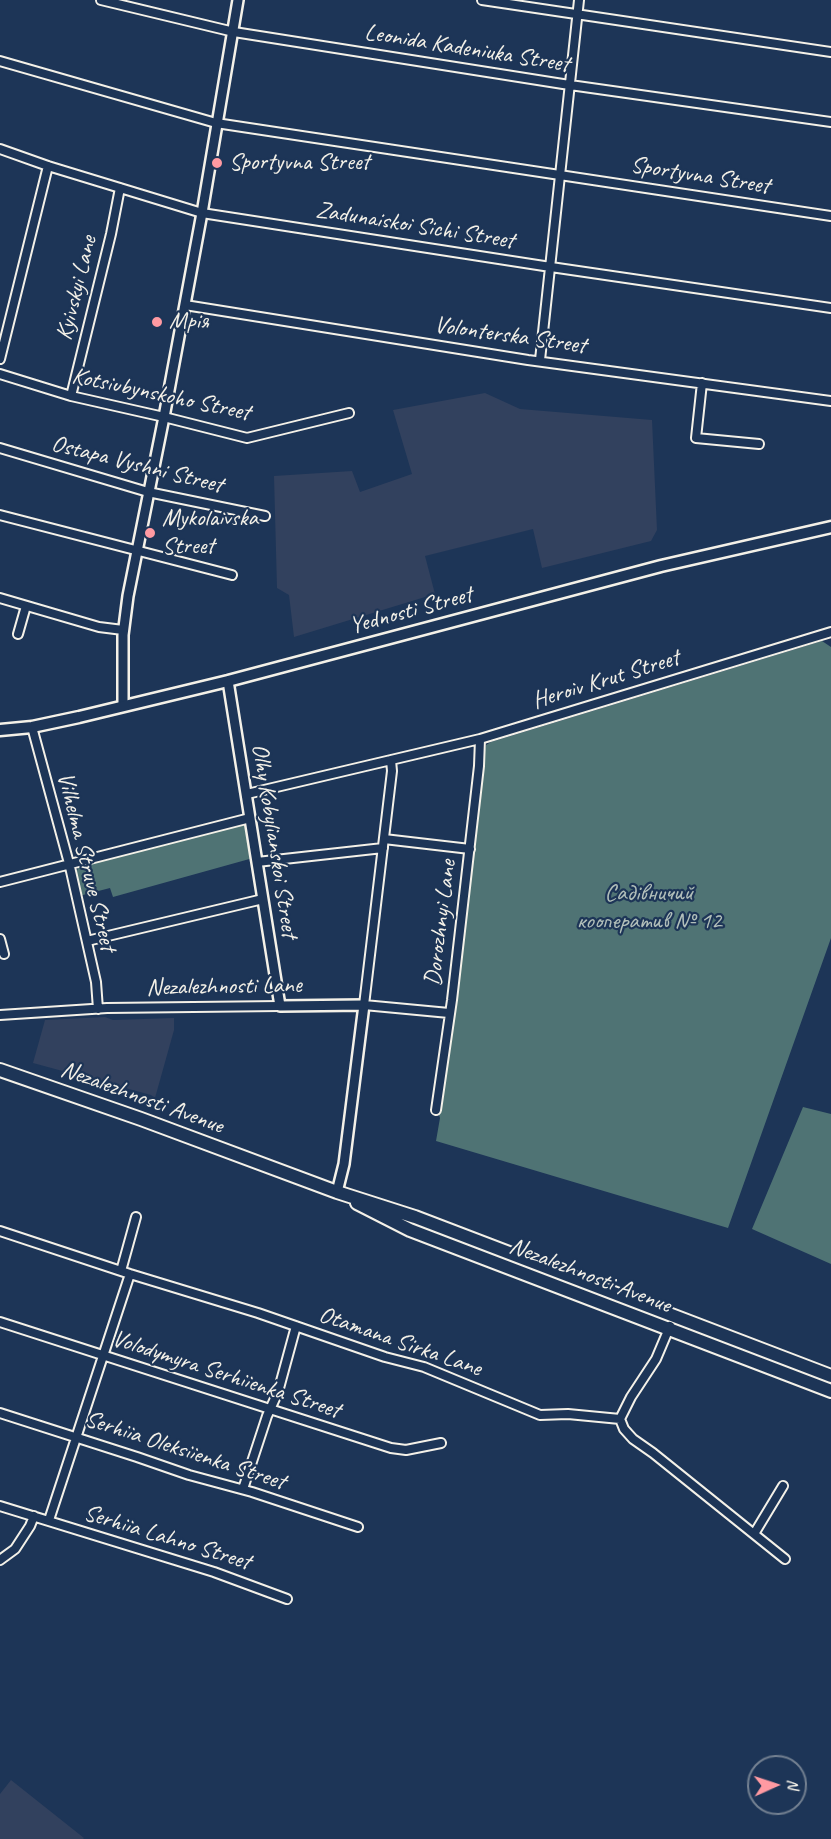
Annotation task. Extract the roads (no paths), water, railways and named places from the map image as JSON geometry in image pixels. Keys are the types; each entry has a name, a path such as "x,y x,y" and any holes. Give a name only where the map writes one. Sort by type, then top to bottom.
{"main road":[{"name":"Yednosti Street","path":"0,730 32,727 228,681 661,566 831,527"},
{"name":"Nezalezhnosti Avenue","path":"0,1070 338,1192 409,1215 831,1376"},
{"name":"Nezalezhnosti Avenue","path":"338,1192 373,1213 405,1228 831,1391"},
{"path":"405,1228 409,1215"}],"street":[{"name":"Leonida Kadeniuka Street","path":"101,0 234,32 831,122"},
{"path":"123,706 123,630 136,550 185,305 238,0"},
{"path":"482,0 831,52"},
{"path":"540,360 579,0"},
{"name":"Sportyvna Street","path":"0,61 216,123 831,216"},
{"name":"Zadunaiskoi Sichi Street","path":"0,149 120,189 202,213 831,308"},
{"path":"0,358 48,166"},
{"name":"Kyivskyi Lane","path":"70,396 111,234 120,189"},
{"name":"Volonterska Street","path":"185,305 382,338 831,401"},
{"name":"Kotsiubynskoho Street","path":"0,375 70,396 247,438 349,413"},
{"path":"702,383 696,438 759,444"},
{"name":"Ostapa Vyshni Street","path":"0,448 148,492 264,516"},
{"path":"0,515 232,575"},
{"path":"0,598 99,627 123,630"},
{"path":"18,633 26,606"},
{"name":"Heroiv Krut Street","path":"246,794 480,739 831,632"},
{"name":"Olhy Kobylianskoi Street","path":"228,681 280,1006"},
{"name":"Vilhelma Struve Street","path":"32,727 69,863 96,982 98,1008"},
{"name":"Dorozhnyi Lane","path":"436,1110 448,1033 480,766 480,739"},
{"path":"338,1192 344,1164 364,1005 392,771 391,760"},
{"path":"0,882 250,818"},
{"path":"257,861 375,847 383,844 470,849"},
{"path":"87,941 263,899"},
{"path":"0,939 4,954"},
{"name":"Nezalezhnosti Lane","path":"0,1015 98,1008 364,1005 449,1013"},
{"path":"121,1271 136,1217"},
{"name":"Otamana Sirka Lane","path":"0,1231 385,1357 424,1367 540,1414 620,1419"},
{"path":"49,1520 130,1274"},
{"path":"674,1316 656,1359 631,1397 620,1419 624,1429 633,1439 786,1559"},
{"name":"Volodymyra Serhiienka Street","path":"0,1322 398,1449 413,1449 441,1443"},
{"path":"243,1489 282,1378 296,1326"},
{"name":"Serhiia Oleksiienka Street","path":"0,1413 358,1527"},
{"path":"754,1534 783,1485"},
{"name":"Serhiia Lahno Street","path":"0,1506 214,1572 287,1599"},
{"path":"0,1560 15,1549 34,1516"}],"place":[{"name":"Sportyvna Street","path":"217,163"},
{"name":"Мрія","path":"157,322"},
{"name":"Mykolaivska Street","path":"150,533"}],"park label":[{"name":"Садівничий кооператив № 12","path":"649,908"}]}
